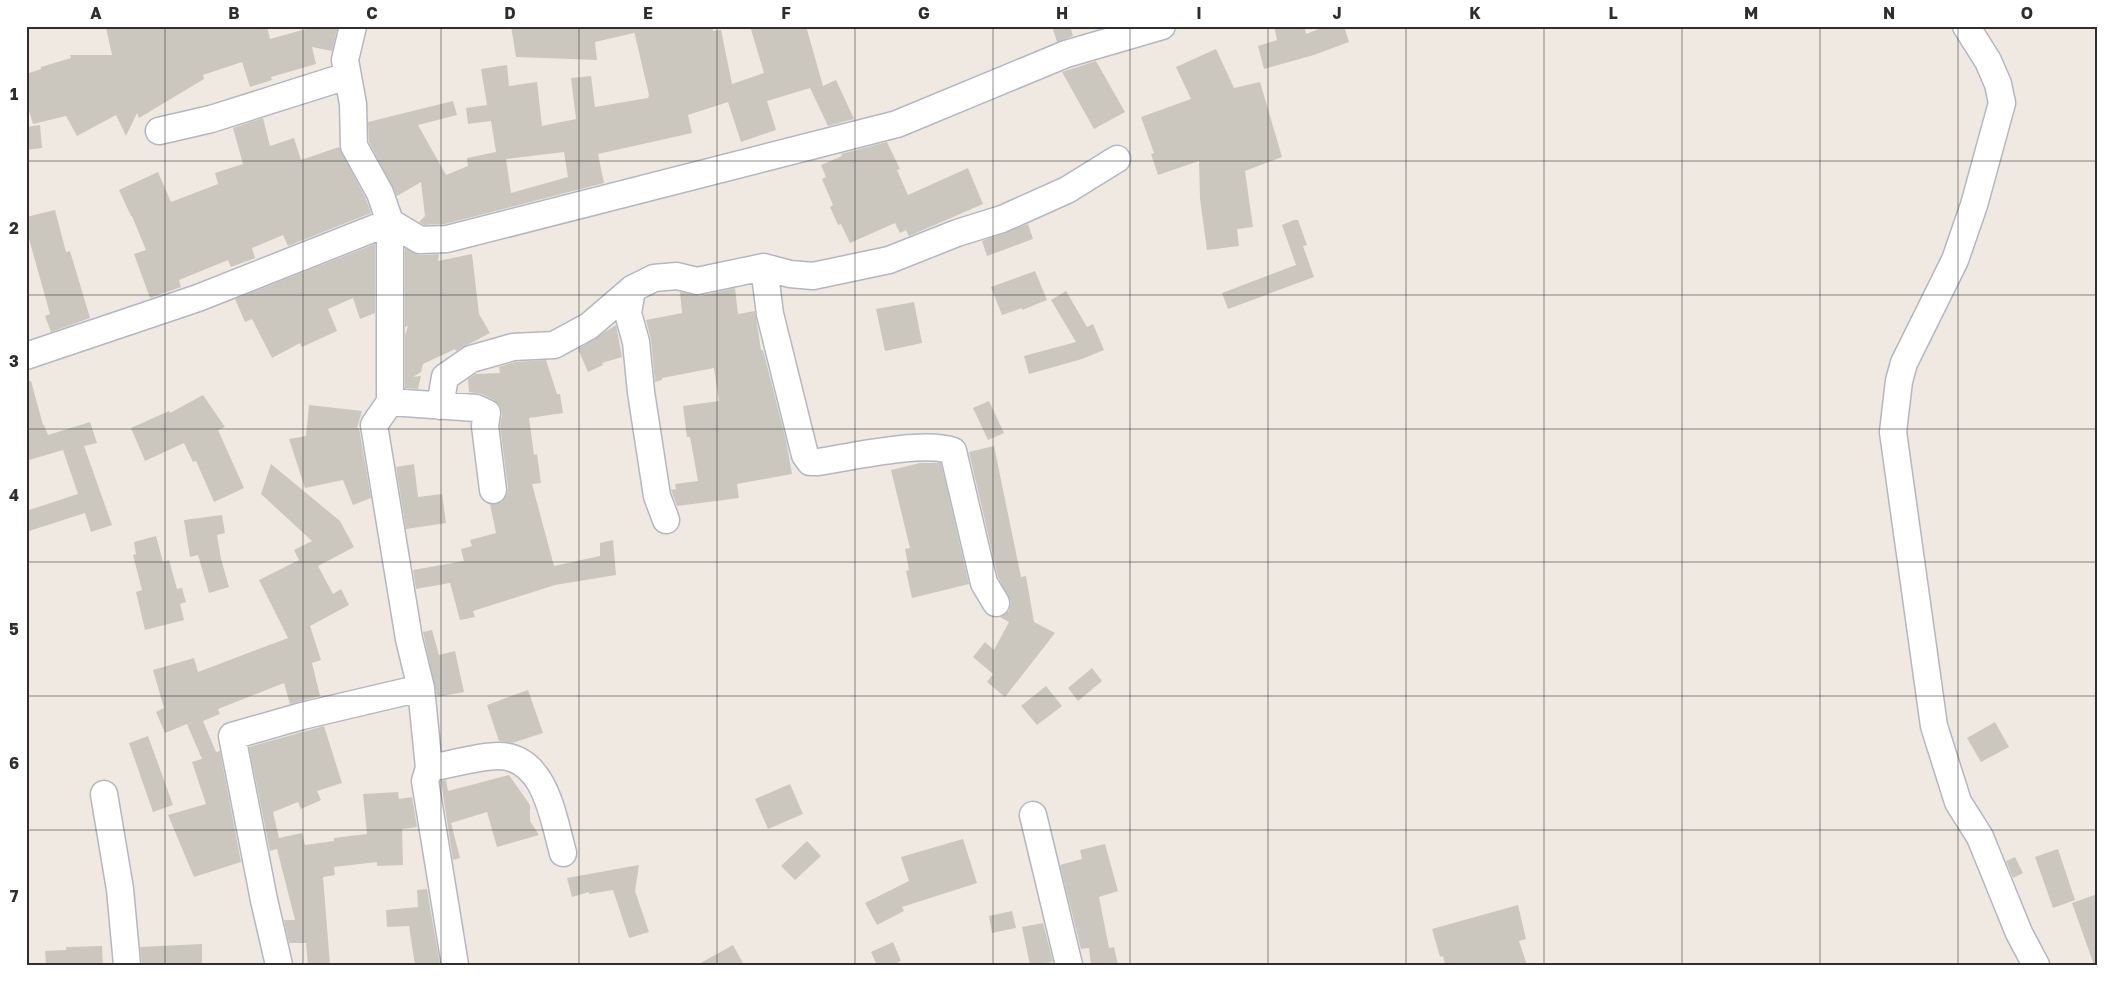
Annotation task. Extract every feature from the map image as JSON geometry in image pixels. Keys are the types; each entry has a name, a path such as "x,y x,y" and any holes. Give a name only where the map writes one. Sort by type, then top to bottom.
{"street":[{"path":"353,26 346,60 347,76 353,104 354,146 380,192 390,222 390,402 374,425 410,639 421,688 429,768 425,781 455,965"},
{"path":"390,222 420,240 447,239 897,124 1066,54 1162,26"},
{"path":"1966,26 1988,61 1998,84 2002,103 1974,205 1955,260 1904,363 1899,381 1893,432 1934,726 1958,802 1980,837 2020,933 2036,965"},
{"path":"160,131 211,119 347,76"},
{"path":"440,406 445,378 471,359 512,347 554,345 589,326 632,289 654,278 677,276 698,281 764,267 790,274 813,276 888,260 957,233 1002,219 1068,190 1117,159"},
{"path":"26,356 198,298 390,222"},
{"path":"764,267 770,314 805,455 810,462 818,462 876,452 929,447 945,447 954,451 984,583 996,604"},
{"path":"632,289 628,313 636,342 640,392 657,496 666,520"},
{"path":"390,402 476,408 487,413 485,426 493,490"},
{"path":"279,965 264,900 232,736 278,722 421,688"},
{"path":"429,768 497,756 516,758 529,767 546,792 563,853"},
{"path":"104,794 120,889 127,965"},
{"path":"1032,815 1069,965"}],"building":[{"path":"116,26 267,26 270,39 317,26 338,26 332,51 312,47 316,64 271,77 272,80 250,87 242,62 203,75 204,79 139,118 137,113 126,136 116,115 77,136 66,116 33,124 26,100 26,74 41,69 41,67 71,58 70,55 112,55 106,28"},
{"path":"511,26 712,26 713,31 721,30 732,84 764,73 750,26 806,26 823,86 836,80 854,119 828,126 810,88 767,101 776,130 741,142 728,102 688,115 692,133 598,154 604,183 445,224 424,225 419,222 425,216 421,182 397,196 369,142 368,122 453,101 457,115 418,125 446,175 468,166 467,158 496,152 491,121 468,124 466,108 487,105 481,69 507,65 509,86 537,82 542,126 576,119 571,78 591,76 595,107 648,98 649,95 634,31 634,33 595,42 597,60 516,57","holes":["564,152 568,177 511,193 506,159"]},
{"path":"1052,26 1070,26 1073,36 1057,42"},
{"path":"1274,26 1304,26 1306,34 1327,26 1344,26 1349,42 1314,55 1264,69 1258,46 1277,40"},
{"path":"1216,49 1234,88 1260,82 1282,157 1245,171 1253,227 1237,229 1239,246 1207,250 1200,199 1199,161 1158,175 1151,154 1154,153 1141,117 1191,99 1176,67"},
{"path":"1096,61 1125,112 1094,129 1062,72"},
{"path":"263,118 270,146 294,138 301,160 339,147 366,199 371,213 288,246 283,235 252,248 255,258 231,267 228,260 179,280 181,287 150,298 134,254 146,250 119,190 158,172 171,202 218,184 215,173 243,164 233,128"},
{"path":"40,125 42,148 26,150 26,127"},
{"path":"887,142 900,169 897,170 908,195 968,168 983,204 909,236 906,230 900,233 895,223 850,243 841,224 838,225 830,207 833,205 822,179 826,177 821,165 842,156 841,154"},
{"path":"55,210 66,252 70,251 90,318 51,332 45,316 50,314 26,228 26,217"},
{"path":"1298,220 1307,245 1303,246 1314,277 1228,309 1222,293 1296,265 1282,225"},
{"path":"1028,224 1033,239 987,256 982,241"},
{"path":"375,244 375,313 360,319 353,298 328,309 337,331 302,347 300,343 272,358 252,319 245,322 235,299"},
{"path":"405,248 420,255 439,254 438,261 472,254 479,314 490,333 456,351 455,349 423,364 421,372 413,377 421,376 418,389 405,388 405,335 408,326 405,327"},
{"path":"1035,271 1047,300 1022,310 1022,308 1002,315 991,287"},
{"path":"735,288 738,314 755,311 761,350 763,350 786,440 792,474 737,484 739,498 677,506 671,490 676,489 675,484 698,481 690,437 687,437 683,406 719,401 714,368 662,378 662,380 655,382 651,340 646,320 682,313 680,292 700,296"},
{"path":"1066,291 1087,327 1093,324 1104,350 1082,359 1029,374 1024,356 1076,342 1051,300"},
{"path":"914,302 922,343 885,351 876,309"},
{"path":"616,325 622,357 602,363 603,365 588,372 578,349"},
{"path":"546,360 557,394 560,394 563,413 529,418 534,455 537,454 541,483 532,484 554,566 600,556 600,543 613,540 616,575 555,585 473,611 475,617 460,620 450,583 416,589 413,570 464,561 461,549 472,546 470,540 496,533 490,504 502,502 507,495 508,488 500,426 502,415 500,406 494,400 482,394 469,392 468,379 476,374 500,373 499,367 515,362"},
{"path":"26,381 31,381 43,425 48,435 90,422 97,443 84,446 112,525 91,532 85,513 26,532 26,511 78,494 63,450 26,461"},
{"path":"203,395 225,427 218,430 244,488 214,502 196,461 193,462 184,443 145,461 131,428 169,411 170,413"},
{"path":"989,401 1004,433 988,440 973,408"},
{"path":"309,405 362,411 357,428 359,428 371,498 353,505 343,480 305,488 289,439 306,436"},
{"path":"994,446 1021,577 1026,576 1034,622 1055,633 1005,697 987,682 993,674 973,657 985,642 994,650 1009,622 1000,617 1009,611 1011,602 998,577 969,452"},
{"path":"920,463 941,463 969,584 912,598 906,571 909,570 905,549 910,548 891,470"},
{"path":"271,464 340,521 354,547 318,566 333,594 341,589 349,605 310,626 321,660 312,663 320,696 290,704 284,683 218,709 220,714 203,721 216,752 220,751 241,862 194,877 168,815 206,804 192,762 202,759 187,724 165,733 156,712 164,708 153,670 194,658 198,672 288,638 259,580 299,560 294,550 312,541 261,494"},
{"path":"414,464 418,497 442,494 446,523 406,529 396,467"},
{"path":"222,515 225,533 217,535 229,587 209,593 198,555 190,557 184,520"},
{"path":"156,536 163,562 169,560 177,589 182,588 186,602 180,604 184,620 145,630 136,592 142,590 133,555 136,554 134,542"},
{"path":"432,630 439,655 455,651 464,692 437,697 423,632"},
{"path":"1092,668 1102,681 1078,701 1068,688"},
{"path":"1046,686 1062,706 1037,725 1021,706"},
{"path":"528,690 543,733 512,743 499,741 487,705"},
{"path":"1995,722 2009,747 1981,762 1967,738"},
{"path":"324,726 342,783 317,791 321,800 301,809 298,802 273,812 279,838 302,833 305,845 334,841 334,838 367,834 363,794 398,792 399,799 412,797 417,827 402,829 403,865 377,866 377,862 334,867 335,875 323,877 330,965 308,965 306,943 289,943 284,920 295,920 277,849 270,851 249,747"},
{"path":"148,736 173,805 153,812 129,743"},
{"path":"509,775 530,805 530,821 539,835 497,847 487,812 451,823 460,858 453,860 441,781 446,780 448,791"},
{"path":"790,784 803,814 768,829 755,799"},
{"path":"963,839 977,883 902,907 904,911 877,925 865,903 909,881 901,857"},
{"path":"807,841 821,856 795,880 781,866"},
{"path":"1105,844 1118,891 1099,897 1109,948 1114,947 1118,965 1091,965 1089,948 1081,949 1060,865 1082,859 1080,850"},
{"path":"2058,849 2075,900 2053,908 2035,857"},
{"path":"2015,857 2023,873 2013,878 2006,861"},
{"path":"639,865 635,891 649,932 629,938 613,890 589,894 589,892 572,897 567,878"},
{"path":"427,889 440,965 415,965 409,926 387,927 386,910 418,907 417,890"},
{"path":"2097,894 2097,965 2094,965 2072,903"},
{"path":"1518,905 1526,939 1519,941 1527,965 1445,965 1443,956 1440,957 1432,929"},
{"path":"1012,911 1016,928 992,933 989,916"},
{"path":"1043,923 1053,962 1030,965 1022,927"},
{"path":"893,942 901,961 893,965 877,965 871,952"},
{"path":"202,944 202,965 142,965 140,947"},
{"path":"733,945 744,965 697,965"},
{"path":"102,946 103,965 46,965 45,951 66,950 66,947"}]}
